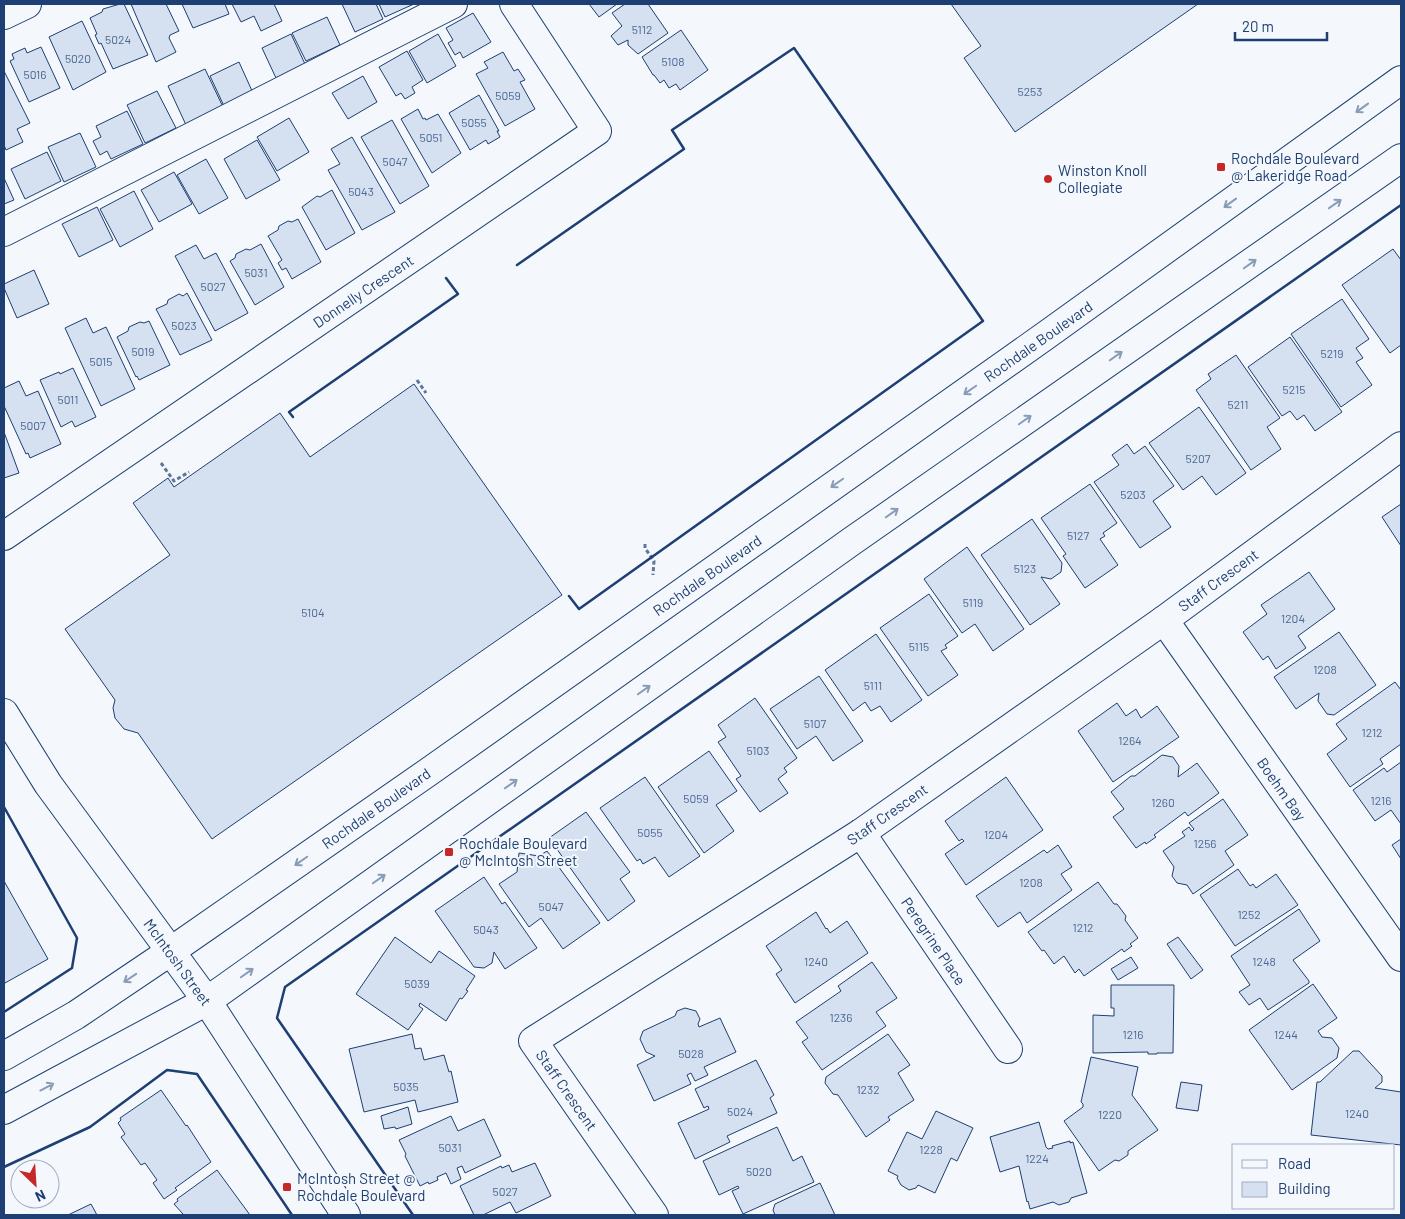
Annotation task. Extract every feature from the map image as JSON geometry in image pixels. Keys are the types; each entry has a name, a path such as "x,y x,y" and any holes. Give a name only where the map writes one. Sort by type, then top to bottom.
{"street":[{"path":"4,15 27,4"},
{"path":"4,232 453,4"},
{"name":"Donnelly Crescent","path":"4,536 597,131 514,4"},
{"name":"Rochdale Boulevard","path":"4,1056 76,1015 427,773 1045,336 1401,80"},
{"path":"4,1110 207,1001 836,553 1401,158"},
{"name":"Staff Crescent","path":"654,1215 533,1041 861,833 1164,620 1401,446"},
{"name":"Boehm Bay","path":"1164,620 1401,957"},
{"name":"McIntosh Street","path":"4,713 48,784 207,1001 346,1215"},
{"name":"Peregrine Place","path":"861,833 1008,1049"}],"path":[{"path":"417,380 426,393"},
{"path":"159,460 174,481 189,472"},
{"path":"645,544 645,548 654,561 653,576"}],"building":[{"path":"124,4 148,55 113,69 101,43 99,44 90,18 102,12 103,9"},
{"path":"131,4 166,4 179,31 170,35 169,38 176,52 156,62"},
{"path":"182,4 225,4 229,14 193,28"},
{"path":"232,4 274,4 282,21 261,31 254,16 241,22"},
{"path":"342,4 376,4 383,19 355,32"},
{"path":"379,4 414,4 385,17"},
{"path":"589,4 617,4 599,17"},
{"path":"625,4 648,4 668,33 638,54 628,45 628,40 618,45 611,36 622,26 612,13"},
{"path":"951,4 1198,4 1015,132 964,58 981,46"},
{"path":"473,13 491,42 463,58 460,52 455,55 448,43 453,40 446,28"},
{"path":"327,17 340,45 306,61 292,33"},
{"path":"82,21 106,72 73,90 49,37"},
{"path":"681,30 708,70 680,90 676,84 669,88 664,80 660,83 642,57"},
{"path":"291,34 305,64 276,78 262,48"},
{"path":"438,34 456,66 427,83 409,51"},
{"path":"41,47 60,88 29,102 10,61 14,59 12,54 25,48 27,53"},
{"path":"407,51 423,80 412,87 415,93 405,99 401,93 396,96 379,67"},
{"path":"503,52 514,71 518,69 525,80 520,82 535,109 505,126 476,74 488,68 484,62"},
{"path":"239,62 253,93 224,106 210,76"},
{"path":"205,69 223,107 186,125 168,86"},
{"path":"4,71 30,123 17,129 23,142 6,150 4,145"},
{"path":"363,76 377,102 348,119 332,93"},
{"path":"157,91 176,128 145,143 127,105"},
{"path":"479,95 499,131 497,131 500,137 488,144 486,140 470,150 449,113"},
{"path":"418,109 423,119 425,118 426,120 438,114 461,153 432,173 401,119"},
{"path":"127,111 143,144 111,159 107,151 100,155 93,141 101,137 96,126"},
{"path":"289,118 309,152 277,171 257,137"},
{"path":"392,120 429,186 400,204 361,137"},
{"path":"80,133 96,167 64,182 48,147"},
{"path":"352,137 395,212 362,230 328,170 340,164 331,149"},
{"path":"257,140 280,180 246,199 224,159"},
{"path":"47,152 61,181 25,199 11,169"},
{"path":"206,159 228,198 199,214 177,175"},
{"path":"174,172 192,204 159,222 141,190"},
{"path":"4,178 14,200 4,204"},
{"path":"332,190 355,233 326,250 302,207 317,196 320,197"},
{"path":"134,191 153,229 120,247 100,209"},
{"path":"97,207 113,240 79,257 62,224"},
{"path":"298,219 321,262 292,279 286,268 282,270 278,263 282,260 268,236 278,230 279,226 288,221 292,222"},
{"path":"261,244 284,287 255,305 230,261 235,258 236,254"},
{"path":"196,245 204,259 216,253 248,313 215,331 175,256"},
{"path":"1393,249 1401,260 1401,345 1390,353 1342,285"},
{"path":"34,270 49,304 17,318 4,284"},
{"path":"187,293 212,340 180,355 156,309 167,304 168,300 179,294 183,296"},
{"path":"1342,299 1369,339 1356,348 1363,358 1356,362 1372,385 1341,407 1291,334"},
{"path":"86,318 93,333 106,327 135,389 101,406 65,328"},
{"path":"149,321 170,365 139,380 117,337 128,331 129,327 140,322"},
{"path":"1290,337 1342,412 1315,431 1304,415 1297,420 1290,411 1282,416 1248,367"},
{"path":"1236,355 1280,418 1267,427 1281,449 1251,470 1196,390 1211,379 1208,374"},
{"path":"73,368 96,417 75,427 72,421 61,427 40,380"},
{"path":"19,381 26,396 38,391 61,444 30,458 28,453 26,454 4,406 4,388"},
{"path":"414,384 562,595 212,839 138,733 124,729 115,718 113,708 115,700 65,629 170,555 133,503 168,478 174,487 280,413 310,457"},
{"path":"1199,407 1246,473 1216,495 1202,476 1183,490 1149,443"},
{"path":"4,432 19,473 4,478"},
{"path":"1127,444 1134,454 1145,446 1174,486 1153,501 1171,527 1140,548 1094,482 1119,465 1112,455"},
{"path":"1090,484 1117,523 1103,533 1105,536 1100,539 1118,565 1085,588 1063,556 1066,554 1041,518"},
{"path":"1401,504 1401,546 1382,517"},
{"path":"1032,519 1062,563 1061,572 1051,579 1041,577 1060,604 1030,625 981,555"},
{"path":"967,547 1024,629 993,651 975,624 962,633 924,579"},
{"path":"1309,572 1335,609 1298,636 1306,648 1276,669 1268,656 1263,660 1243,632 1267,614 1261,605"},
{"path":"929,594 958,636 945,645 947,648 941,651 958,675 928,696 880,628"},
{"path":"1339,632 1376,685 1334,715 1327,714 1318,701 1319,693 1296,709 1274,677"},
{"path":"876,634 922,700 891,722 880,706 871,711 865,702 853,711 825,670"},
{"path":"819,676 863,741 833,761 816,736 797,749 770,709"},
{"path":"1395,682 1401,690 1401,744 1380,759 1383,764 1350,787 1327,754 1347,739 1336,724"},
{"path":"755,698 797,758 784,768 787,772 778,779 788,793 760,812 736,779 741,776 718,742 726,737 718,725"},
{"path":"1117,703 1126,716 1136,709 1141,718 1157,706 1179,737 1113,782 1078,731"},
{"path":"709,751 737,791 716,805 734,831 704,853 658,787"},
{"path":"1162,755 1173,757 1179,766 1178,777 1197,763 1219,793 1188,816 1185,812 1154,835 1156,837 1136,848 1113,817 1124,809 1111,792"},
{"path":"1401,762 1401,824 1391,810 1375,821 1353,790 1384,768 1387,772"},
{"path":"645,777 700,856 669,877 655,857 643,864 640,859 637,861 600,808"},
{"path":"1006,777 1043,830 966,885 945,854 964,841 962,839 959,841 945,821"},
{"path":"1223,799 1248,835 1225,851 1234,865 1193,894 1187,885 1177,883 1172,876 1174,867 1163,851 1185,836 1182,832 1189,827 1192,831 1194,829 1189,823"},
{"path":"586,812 630,872 620,879 635,901 608,921 549,838"},
{"path":"1401,839 1401,859 1392,845"},
{"path":"1058,845 1072,867 1061,874 1072,890 1027,923 1020,912 998,927 976,896 1044,850 1047,853"},
{"path":"547,851 600,923 563,949 541,918 529,927 499,884 517,872 519,853 539,856"},
{"path":"1238,869 1250,886 1253,884 1256,888 1276,874 1298,905 1235,946 1200,895"},
{"path":"484,877 502,904 505,902 537,948 505,969 494,952 492,963 484,968 474,967 435,911"},
{"path":"4,881 48,959 5,983 4,980"},
{"path":"1098,882 1114,904 1117,904 1126,916 1125,920 1138,938 1124,952 1122,949 1084,976 1079,969 1075,973 1064,956 1054,964 1028,932"},
{"path":"1299,909 1320,941 1293,960 1309,983 1268,1010 1260,998 1249,1005 1239,992 1250,985 1231,956"},
{"path":"816,912 830,933 847,921 868,953 795,1003 776,974 782,970 766,946"},
{"path":"395,937 431,963 439,951 475,976 466,990 468,991 462,999 460,998 446,1021 420,1003 419,1006 423,1009 408,1030 356,994"},
{"path":"1178,937 1203,970 1191,979 1167,944"},
{"path":"1131,957 1138,968 1118,980 1111,969"},
{"path":"872,962 897,998 876,1012 886,1026 822,1070 802,1042 808,1038 796,1022 841,991 838,986"},
{"path":"1313,984 1337,1018 1318,1031 1322,1037 1332,1038 1339,1048 1337,1058 1292,1090 1249,1030"},
{"path":"1111,985 1174,985 1173,1053 1093,1053 1093,1015 1114,1016 1114,1008 1111,1008"},
{"path":"685,1008 696,1011 700,1019 699,1027 720,1018 736,1052 704,1067 708,1075 695,1081 691,1073 687,1075 691,1084 654,1101 637,1065 655,1056 646,1052 640,1039 643,1031 675,1016 677,1011"},
{"path":"412,1034 415,1049 421,1048 424,1060 444,1055 449,1072 451,1071 458,1102 418,1112 415,1100 364,1112 349,1049"},
{"path":"888,1034 910,1065 898,1073 914,1100 888,1117 890,1120 866,1137 838,1095 833,1094 825,1083 826,1077"},
{"path":"1353,1051 1359,1051 1382,1076 1382,1082 1375,1088 1401,1092 1401,1145 1311,1135 1317,1082 1320,1082"},
{"path":"1091,1057 1138,1067 1132,1095 1158,1130 1128,1151 1128,1155 1119,1161 1115,1160 1099,1171 1064,1121 1083,1107 1081,1102"},
{"path":"756,1060 774,1095 770,1098 777,1113 727,1136 730,1142 695,1159 678,1123 709,1109 708,1106 704,1108 695,1089"},
{"path":"1181,1082 1202,1085 1198,1111 1176,1108"},
{"path":"161,1090 211,1162 175,1188 177,1190 164,1199 153,1183 157,1180 145,1163 141,1165 121,1137 125,1134 118,1123 121,1120 120,1118"},
{"path":"408,1107 412,1124 396,1129 395,1127 384,1129 381,1116"},
{"path":"936,1111 973,1128 957,1161 951,1158 935,1193 918,1185 916,1188 909,1190 901,1185 897,1178 898,1176 888,1171 907,1132 922,1139"},
{"path":"451,1116 458,1131 484,1119 501,1156 465,1173 462,1166 457,1168 461,1179 451,1184 446,1173 437,1177 438,1180 420,1186 399,1140"},
{"path":"1039,1122 1048,1149 1053,1148 1052,1146 1070,1141 1070,1143 1073,1142 1087,1193 1071,1198 1069,1202 1059,1205 1053,1202 1030,1209 1019,1166 1000,1172 990,1137"},
{"path":"777,1127 793,1161 802,1156 814,1182 743,1214 732,1191 739,1188 738,1186 719,1195 703,1161"},
{"path":"535,1163 551,1196 516,1213 510,1202 483,1215 474,1215 460,1186 501,1166 502,1168 509,1165 512,1172"},
{"path":"217,1170 250,1215 181,1215 183,1214 174,1204 178,1201 177,1199"},
{"path":"820,1183 835,1215 775,1215 773,1210 775,1204"},
{"path":"91,1204 97,1215 68,1215"}],"wall":[{"path":"517,265 684,149 672,130 794,48 983,321 579,609 569,596"},
{"path":"413,1215 277,1018 285,987 1401,205"},
{"path":"293,417 289,412 458,294 446,278"},
{"path":"4,807 77,938 72,968 4,1012"},
{"path":"4,1167 90,1127 167,1070 197,1074 292,1215"}],"place":[{"name":"Rochdale Boulevard @ Lakeridge Road","path":"1221,167"},
{"name":"Winston Knoll Collegiate","path":"1048,179"},
{"name":"Rochdale Boulevard @ McIntosh Street","path":"449,852"},
{"name":"McIntosh Street @ Rochdale Boulevard","path":"287,1187"}]}
